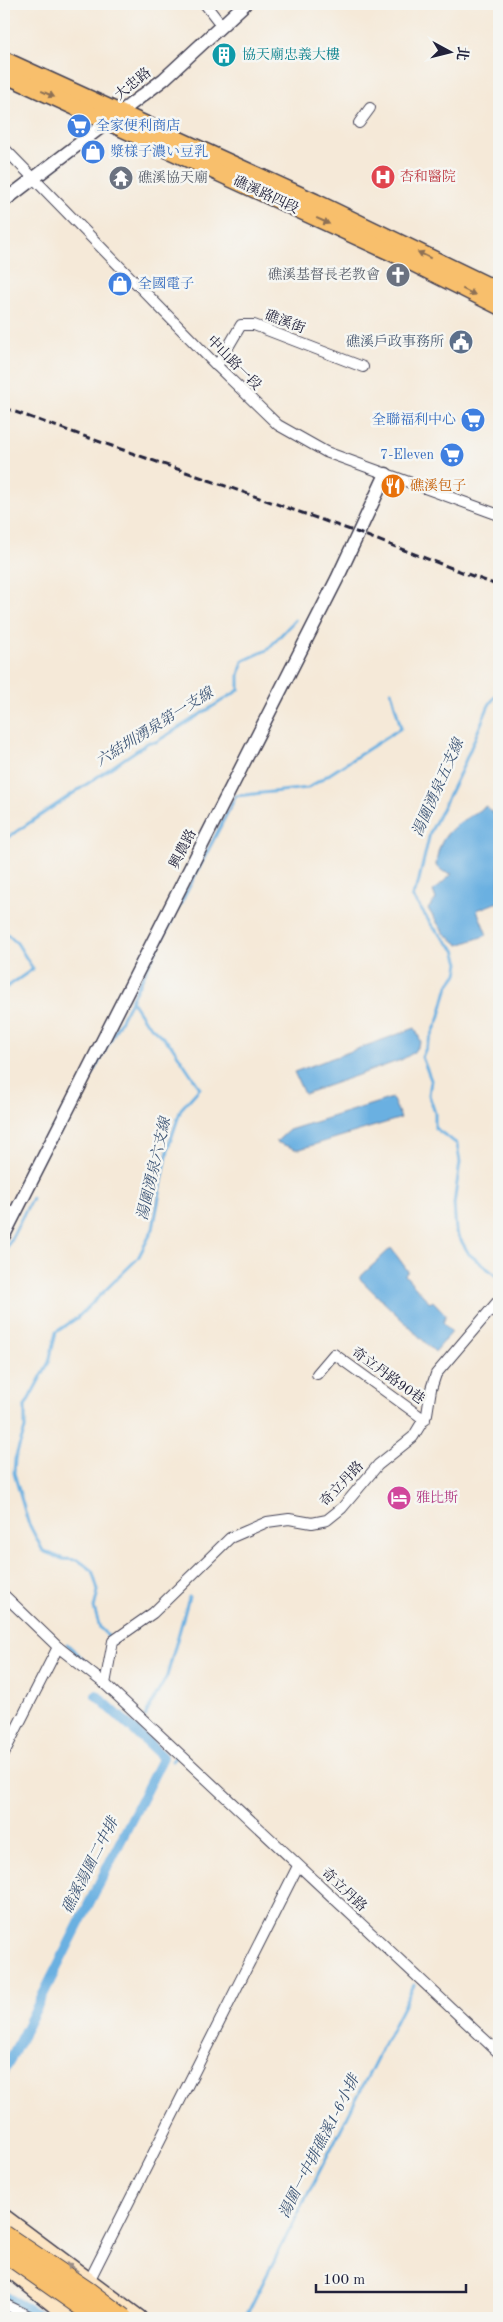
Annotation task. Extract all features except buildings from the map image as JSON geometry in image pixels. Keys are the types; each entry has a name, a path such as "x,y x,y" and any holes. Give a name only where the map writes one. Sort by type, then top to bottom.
{"highway":[{"path":"4,2235 90,2293 123,2318"},
{"path":"4,2252 98,2318"}],"main road":[{"name":"礁溪路四段","path":"4,60 114,118 499,306"},
{"name":"礁溪路四段","path":"4,74 315,202 499,291"},
{"path":"4,2217 139,2318"},
{"path":"4,2265 68,2318"}],"street":[{"path":"205,4 222,26"},
{"name":"大忠路","path":"4,201 164,79 245,4"},
{"path":"359,123 370,108"},
{"name":"中山路一段","path":"4,148 217,366 278,425 326,452 499,515"},
{"name":"礁溪街","path":"217,366 240,325 254,325 363,367"},
{"name":"興農路","path":"4,1235 333,588 386,474"},
{"name":"奇立丹路","path":"105,1684 113,1641 167,1601 230,1538 267,1522 289,1519 312,1523 327,1520 342,1508 378,1465 413,1437 424,1420 436,1374 499,1300"},
{"name":"奇立丹路90巷","path":"317,1374 334,1354 424,1420"},
{"name":"奇立丹路","path":"4,1596 58,1647 105,1684 499,2053"},
{"path":"4,1753 58,1647"},
{"path":"68,2318 90,2280 298,1866"},
{"path":"4,2304 33,2318"}],"water":[{"path":"486,806 499,820 499,904 498,902 477,910 487,935 459,945 444,933 428,909 436,899 433,891 452,874 444,872 436,866 438,854 441,844 452,829"},
{"path":"415,1028 421,1042 413,1053 401,1060 304,1094 294,1072"},
{"path":"392,1098 401,1118 300,1149 276,1142 289,1130"},
{"path":"391,1248 408,1271 405,1275 430,1303 433,1301 446,1315 443,1323 452,1332 435,1352 359,1278"}],"waterway":[{"name":"六結圳湧泉第一支線","path":"4,840 149,742 156,742 239,690 239,675 243,661 267,650 295,620"},
{"name":"湯圍湧泉五支線","path":"499,655 499,662"},
{"name":"湯圍湧泉六支線","path":"112,1640 100,1628 94,1608 98,1591 92,1570 78,1560 63,1559 43,1551 28,1522 14,1473 15,1459 25,1429 25,1406 49,1362 56,1332 77,1318 138,1258 153,1229 169,1145 181,1109 200,1088 172,1046 144,1020 131,1000 236,796 308,788 401,728 391,691"},
{"path":"499,691 489,705 461,771 430,833 418,884 412,896 433,927 455,950 459,963 457,974 448,986 439,1019 422,1057 431,1080 429,1095 435,1113 435,1128 457,1144 460,1162 454,1204 456,1232 469,1254 499,1278"},
{"name":"六結圳湧泉第一支線","path":"4,931 17,943 33,969 4,989"},
{"path":"92,1075 131,1001"},
{"path":"4,1253 32,1198"},
{"path":"146,1717 167,1676 189,1597"},
{"path":"67,1644 92,1667"},
{"name":"礁溪湯圍二中排","path":"4,2072 163,1757 96,1695"},
{"path":"172,1761 178,1754"},
{"name":"湯圍一中排礁溪1-6小排","path":"245,2318 414,1985"},
{"path":"4,2296 45,2318"}],"railway":[{"path":"4,408 359,533 499,586"}],"place":[{"name":"協天廟忠義大樓","path":"224,55"},
{"name":"全家便利商店","path":"79,126"},
{"name":"漿樣子濃い豆乳","path":"93,152"},
{"name":"杏和醫院","path":"383,177"},
{"name":"礁溪協天廟","path":"121,178"},
{"name":"礁溪基督長老教會","path":"398,275"},
{"name":"全國電子","path":"120,284"},
{"name":"礁溪戶政事務所","path":"461,342"},
{"name":"全聯福利中心","path":"473,420"},
{"name":"7-Eleven","path":"452,455"},
{"name":"礁溪包子","path":"393,486"},
{"name":"雅比斯","path":"399,1498"}]}
